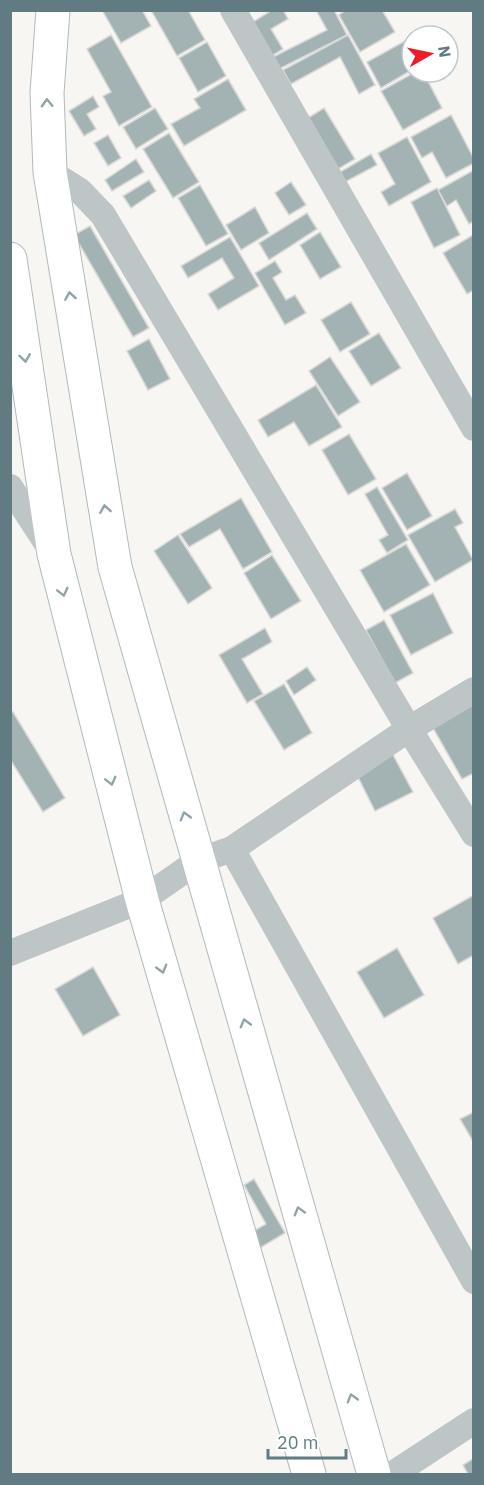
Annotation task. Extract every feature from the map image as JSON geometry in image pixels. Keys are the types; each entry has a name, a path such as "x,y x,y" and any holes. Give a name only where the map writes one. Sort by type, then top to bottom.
{"main road":[{"path":"53,10 46,93 50,172 115,567 374,1474"},
{"path":"10,259 54,554 142,900 309,1474"}],"street":[{"path":"233,10 474,428"},
{"path":"50,172 80,191 103,214 409,729 474,834"},
{"path":"10,487 54,554"},
{"path":"10,953 142,900 198,861 232,849 409,729 474,690"},
{"path":"232,849 474,1281"},
{"path":"393,1474 474,1421"}],"building":[{"path":"102,10 142,10 151,26 121,43"},
{"path":"151,10 188,10 205,40 177,56"},
{"path":"272,10 283,10 288,19 271,29 283,49 270,57 250,24"},
{"path":"316,10 334,10 347,35 279,69 273,57 327,30"},
{"path":"346,10 382,10 395,32 360,52 339,15"},
{"path":"111,35 152,107 119,126 103,96 111,92 87,49"},
{"path":"348,35 375,85 359,94 340,57 291,84 283,70"},
{"path":"207,42 226,76 198,92 179,58"},
{"path":"400,44 400,77 381,88 367,62"},
{"path":"228,79 246,110 184,146 171,124 200,108 194,99"},
{"path":"400,80 400,84 429,84 442,108 403,130 381,91"},
{"path":"93,96 99,107 87,114 96,129 84,136 69,111"},
{"path":"155,108 168,129 136,149 123,127"},
{"path":"324,108 355,159 333,172 303,121"},
{"path":"451,115 474,163 446,178 432,152 422,158 411,137"},
{"path":"169,133 199,182 173,198 143,149"},
{"path":"108,135 121,158 108,166 94,143"},
{"path":"407,137 431,182 389,206 381,192 395,184 378,153"},
{"path":"371,154 377,165 345,182 340,172"},
{"path":"136,159 144,172 112,191 105,180"},
{"path":"474,170 474,221 469,224 456,200 447,206 438,190"},
{"path":"149,180 156,191 131,208 123,196"},
{"path":"291,182 306,205 289,215 275,193"},
{"path":"200,185 228,234 206,246 178,198"},
{"path":"437,188 460,235 434,248 411,202"},
{"path":"255,207 269,233 241,250 226,225"},
{"path":"307,213 317,229 269,260 259,243"},
{"path":"90,226 149,328 133,337 74,235"},
{"path":"320,232 341,267 320,279 300,245"},
{"path":"473,235 474,290 467,294 443,253"},
{"path":"230,237 259,286 218,310 208,294 234,278 222,258 188,278 181,266"},
{"path":"275,261 282,272 273,278 286,300 295,295 306,313 285,325 255,273"},
{"path":"351,302 370,334 340,352 321,320"},
{"path":"379,333 401,368 371,386 349,351"},
{"path":"149,339 170,379 148,390 127,351"},
{"path":"330,357 360,402 338,416 309,371"},
{"path":"316,385 342,427 309,446 294,422 268,437 258,420"},
{"path":"349,434 376,479 348,495 322,450"},
{"path":"407,473 432,516 407,530 382,488"},
{"path":"377,487 408,540 387,553 379,540 388,535 365,494"},
{"path":"241,498 272,552 243,569 220,529 189,547 180,534"},
{"path":"455,509 463,523 455,527 473,560 435,582 408,535"},
{"path":"178,535 212,588 188,604 154,551"},
{"path":"406,544 430,585 384,612 360,570"},
{"path":"272,555 301,601 271,619 244,573"},
{"path":"433,593 453,633 411,655 390,615"},
{"path":"384,620 413,673 395,683 366,630"},
{"path":"265,628 272,642 242,659 263,694 247,703 219,655"},
{"path":"307,667 316,680 294,695 286,681"},
{"path":"284,684 312,733 284,750 254,701"},
{"path":"474,702 474,773 462,779 432,726"},
{"path":"13,712 65,798 43,812 10,759 10,714"},
{"path":"392,753 413,792 375,811 356,773"},
{"path":"474,895 474,955 458,964 433,918"},
{"path":"397,948 424,995 384,1018 357,972"},
{"path":"93,967 120,1015 83,1036 55,989"},
{"path":"474,1112 474,1143 460,1119"},
{"path":"254,1179 285,1233 253,1252 245,1236 266,1224 244,1185"},
{"path":"474,1458 474,1474 468,1474 463,1465"}]}
